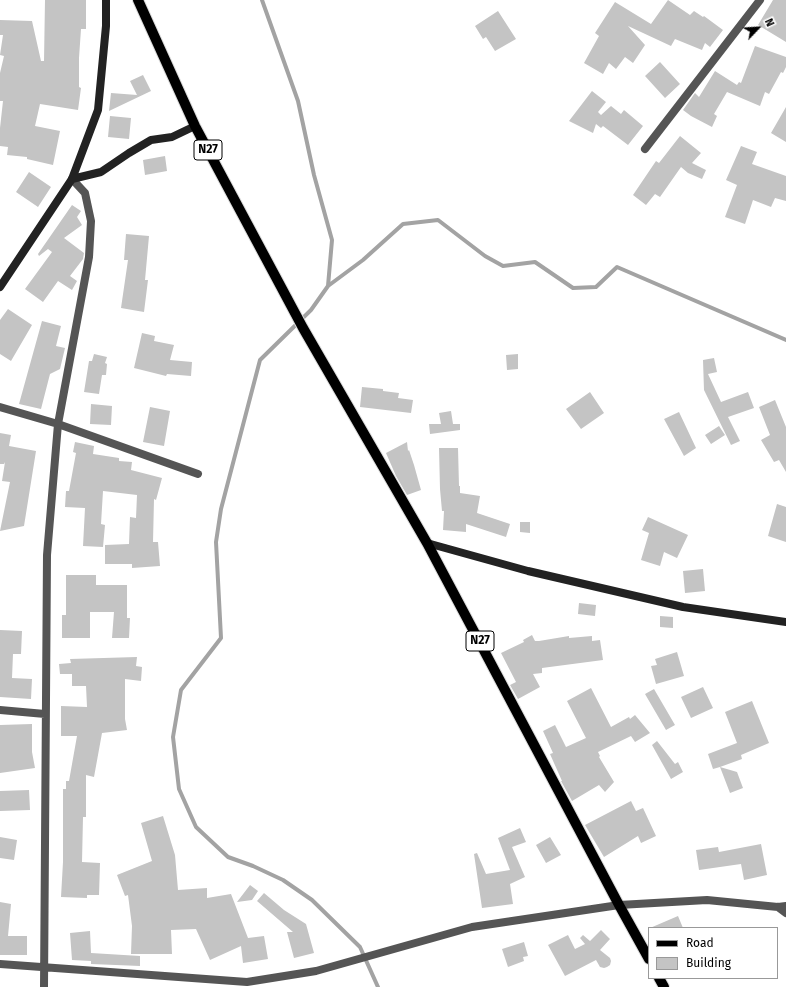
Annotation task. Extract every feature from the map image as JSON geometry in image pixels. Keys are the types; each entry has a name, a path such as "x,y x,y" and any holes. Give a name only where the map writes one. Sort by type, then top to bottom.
{"main road":[{"name":"N27","path":"138,0 195,126 286,297 428,542 648,957"}],"street":[{"path":"0,287 72,179 98,110 106,26 106,0"},
{"path":"645,149 760,0"},
{"path":"72,179 101,172 151,140 172,137 195,126"},
{"path":"44,987 47,555 58,424 90,257 90,214 85,193 72,179"},
{"path":"0,407 58,424 198,474"},
{"path":"428,542 528,571 683,607 786,622"},
{"path":"0,710 45,714"},
{"path":"0,964 247,982 316,971 472,927 619,905 707,900 782,907 786,913"}],"building":[{"path":"45,0 86,0 86,29 81,29 79,87 81,88 78,110 40,104 35,126 60,131 53,165 27,159 27,157 7,155 8,147 0,146 3,101 0,101 0,73 4,56 0,55 3,35 0,35 0,20 32,21 41,61 44,61"},
{"path":"668,0 690,15 694,11 703,17 704,16 723,30 710,47 705,43 702,50 675,39 671,46 628,26 645,45 633,63 625,57 616,69 609,63 603,74 584,63 599,36 595,33 615,2 651,24"},
{"path":"773,0 786,0 786,42 758,25"},
{"path":"498,11 516,39 495,51 486,37 483,39 475,26"},
{"path":"755,46 786,57 786,67 783,73 781,72 769,94 765,92 760,106 727,92 714,114 717,116 712,127 683,110 695,93 699,97 715,71 737,85 739,82 741,83"},
{"path":"660,62 680,84 665,98 645,76"},
{"path":"143,75 151,91 109,111 111,93 137,95 130,81"},
{"path":"592,91 606,102 598,112 601,115 611,106 621,114 624,110 643,126 628,145 603,126 601,128 596,124 593,133 569,121"},
{"path":"786,107 786,142 771,133"},
{"path":"110,116 131,118 129,139 108,137"},
{"path":"680,136 701,153 692,163 706,170 702,179 688,173 681,167 660,197 655,194 646,205 633,195 656,161 659,163"},
{"path":"741,146 757,152 752,164 786,176 786,201 775,198 771,207 753,200 745,224 725,217 737,185 726,180"},
{"path":"165,156 167,171 145,175 143,160"},
{"path":"29,172 51,187 38,207 16,192"},
{"path":"72,205 81,211 77,217 82,225 64,238 84,253 83,259 70,276 77,281 72,290 58,281 43,302 25,289 52,252 48,249 39,256 38,254"},
{"path":"126,234 149,236 145,280 148,280 144,312 121,308 128,260 124,260"},
{"path":"8,309 32,325 11,361 0,354 0,320"},
{"path":"42,321 61,326 56,346 65,348 60,369 50,374 41,409 19,404"},
{"path":"142,333 155,336 154,341 174,345 170,360 192,362 191,376 167,374 166,376 134,368"},
{"path":"94,354 107,357 105,363 107,364 106,375 102,375 99,394 84,392 89,361 92,361"},
{"path":"518,354 518,369 507,370 506,355"},
{"path":"714,358 717,372 708,374 721,402 748,392 754,408 728,417 740,441 731,445 704,390 703,360"},
{"path":"362,387 383,389 383,391 399,393 398,398 413,400 411,413 360,407"},
{"path":"590,392 604,413 581,429 566,409"},
{"path":"775,400 786,427 786,472 779,460 774,462 761,440 770,435 759,407"},
{"path":"91,404 112,406 111,425 90,424"},
{"path":"150,407 170,411 164,446 143,442"},
{"path":"451,411 453,424 460,424 460,430 430,434 429,424 441,424 439,413"},
{"path":"679,412 696,448 684,456 664,419"},
{"path":"719,426 725,435 711,444 705,435"},
{"path":"0,433 11,435 9,446 36,451 24,526 0,531 10,482 2,481 5,462 4,464 0,464"},
{"path":"75,442 94,446 93,454 119,458 119,461 132,462 131,470 162,478 156,500 154,499 153,542 158,542 160,566 132,568 132,564 105,564 105,545 129,544 130,517 136,518 137,495 103,491 101,524 105,525 103,547 83,546 85,508 65,507 66,491 69,491 76,453 73,452"},
{"path":"407,442 408,451 409,450 421,490 407,495 396,476 386,453"},
{"path":"439,448 458,448 460,493 480,496 477,513 510,524 506,537 466,524 466,532 443,530 444,511 442,511 440,489"},
{"path":"777,504 786,507 786,542 768,536"},
{"path":"648,517 688,535 677,558 664,552 660,566 641,560 649,533 642,530"},
{"path":"520,522 530,522 530,533 520,532"},
{"path":"703,569 705,591 685,593 683,571"},
{"path":"66,575 96,575 96,585 127,585 127,618 130,618 129,638 112,638 114,612 90,612 90,638 62,638 62,615 66,615"},
{"path":"579,603 596,605 595,616 578,614"},
{"path":"660,616 673,617 673,628 660,627"},
{"path":"0,630 22,631 21,654 13,654 12,678 32,679 31,699 0,697"},
{"path":"532,635 535,641 569,636 569,638 592,636 592,641 600,640 603,660 542,668 542,673 533,674 540,687 518,699 510,685 516,682 501,653 524,642 523,640"},
{"path":"677,652 684,676 656,684 651,666 657,665 655,659"},
{"path":"137,657 136,666 142,667 141,681 125,679 125,719 127,730 102,733 94,777 86,775 86,817 83,817 82,862 100,863 99,895 87,895 87,898 61,897 63,862 63,789 66,789 66,781 69,781 77,736 61,736 61,706 87,707 86,686 72,686 72,674 60,674 59,664 71,663 70,659"},
{"path":"703,687 713,708 691,718 681,697"},
{"path":"591,688 611,727 629,717 630,719 635,715 650,733 635,742 631,736 598,752 599,757 614,782 605,792 599,785 572,801 561,781 550,754 553,753 543,731 555,725 566,747 586,738 567,701"},
{"path":"654,689 675,725 666,730 645,694"},
{"path":"752,701 769,743 741,755 742,759 713,769 708,754 737,743 725,712"},
{"path":"32,724 32,752 35,768 0,773 0,725"},
{"path":"657,741 675,764 678,762 683,772 671,779 652,745"},
{"path":"720,767 737,772 743,788 730,793"},
{"path":"29,790 30,810 0,811 0,791"},
{"path":"631,801 636,811 643,808 656,836 641,843 638,836 604,857 585,825"},
{"path":"163,816 175,855 178,890 207,888 207,898 231,894 248,938 264,936 268,959 243,963 241,946 210,960 196,929 171,930 172,954 131,954 132,926 128,895 125,896 117,875 152,861 141,823"},
{"path":"520,828 526,842 512,847 525,877 510,884 513,904 482,908 474,854 477,853 486,874 510,870 498,838"},
{"path":"0,837 17,840 14,860 0,858"},
{"path":"550,837 561,855 546,863 536,845"},
{"path":"761,844 767,875 744,880 741,864 699,870 696,850 718,847 719,852"},
{"path":"250,885 258,891 252,900 237,902"},
{"path":"264,893 284,910 306,924 314,953 294,958 287,932 293,932 257,901"},
{"path":"0,902 11,904 8,936 27,936 27,955 0,955"},
{"path":"678,916 683,927 652,927"},
{"path":"601,930 610,939 600,950 610,958 610,965 604,968 600,967 596,960 565,976 548,945 568,935 575,949 585,944 580,938 583,935 590,941"},
{"path":"90,931 91,953 140,956 140,966 91,964 91,961 72,960 70,933"},
{"path":"524,942 528,956 523,957 524,961 508,967 502,949"}],"waterway":[{"path":"262,0 298,101 314,175 332,240 328,286 311,310 260,360 221,509 216,542 221,638 181,690 173,737 179,789 196,827 228,857 253,866 283,880 312,900 360,947 378,987"},
{"path":"328,286 363,260 403,224 438,220 485,256 503,266 535,262 573,288 596,287 617,267 786,340"}]}
